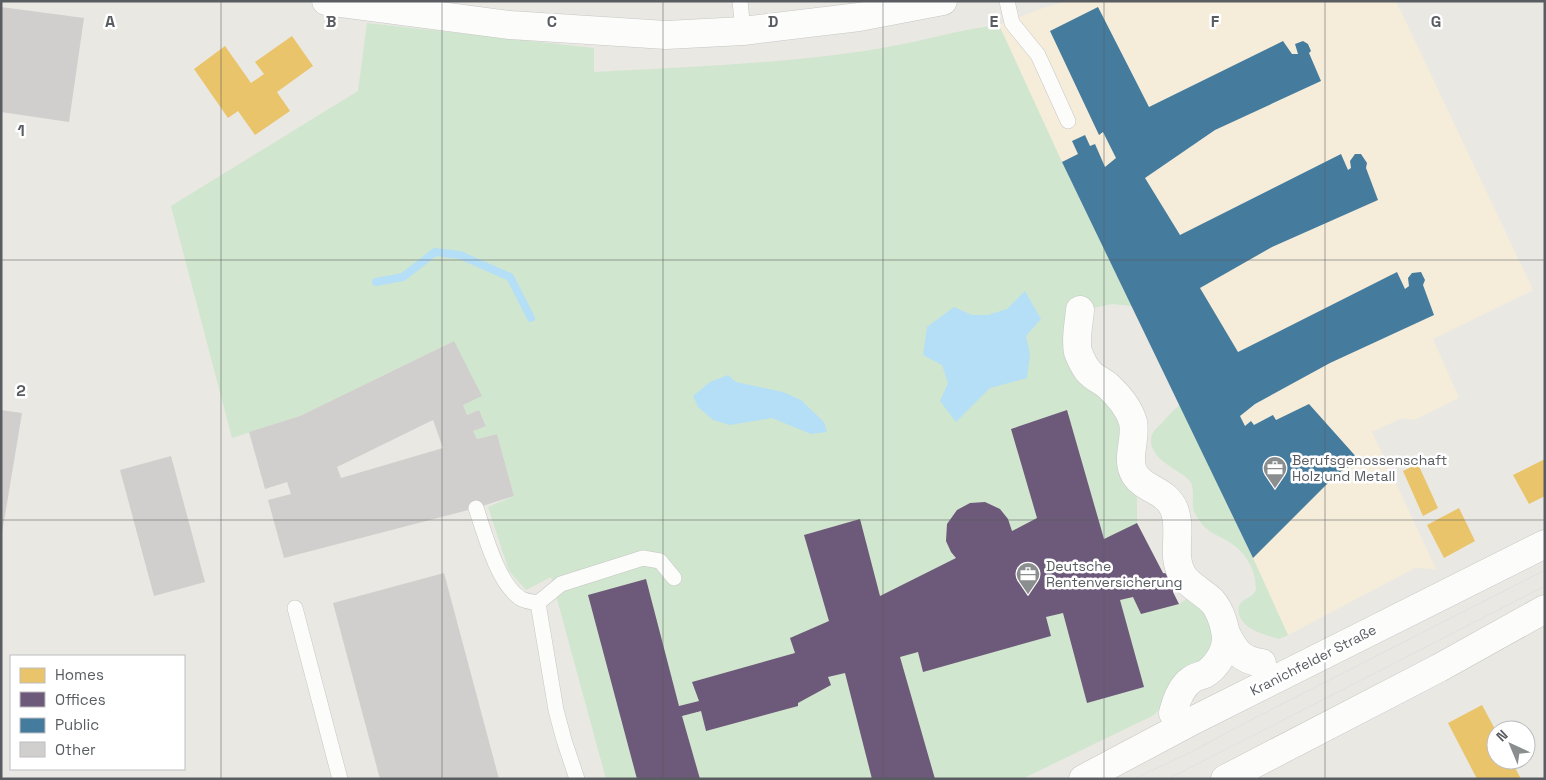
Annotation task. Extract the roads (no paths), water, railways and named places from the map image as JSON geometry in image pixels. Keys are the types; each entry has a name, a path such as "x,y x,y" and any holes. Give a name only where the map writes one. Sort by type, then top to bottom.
{"street":[{"path":"326,1 510,25 666,35 743,30 859,17 943,1"},
{"path":"1080,310 1078,352 1089,372 1107,385 1123,402 1133,422 1131,462 1136,476 1164,495 1174,509 1178,531 1177,560 1183,575 1195,589 1212,601 1220,615 1225,631 1241,656 1252,662 1262,663"},
{"name":"Kranichfelder Straße","path":"1083,779 1194,720 1545,544"},
{"path":"1225,779 1439,668 1545,609"},
{"path":"1173,713 1176,701 1185,686 1192,679 1206,673 1217,663 1226,641 1225,631"}],"lane":[{"path":"740,1 743,30"},
{"path":"1006,1 1012,23 1038,55 1068,121"},
{"path":"476,508 505,583 521,599 538,603"},
{"path":"538,603 561,584 643,558 660,561 674,578"},
{"path":"538,603 556,710 577,779"},
{"path":"295,608 340,779"}],"water":[{"path":"1025,291 1041,319 1026,336 1030,354 1027,378 990,388 956,422 940,401 948,383 942,365 923,355 927,327 954,307 972,315 988,315 1007,309"},
{"path":"728,375 736,382 783,392 801,400 824,422 827,432 811,434 772,418 730,425 713,420 698,407 693,396 710,382"}],"waterway":[{"path":"376,282 403,277 435,252 460,255 510,277 531,318"}],"tram line":[{"path":"1134,779 1193,751 1545,570"},
{"path":"1168,779 1545,586"}],"place":[{"name":"Berufsgenossenschaft Holz und Metall","path":"1275,489"},
{"name":"Deutsche Rentenversicherung","path":"1028,595"}]}
